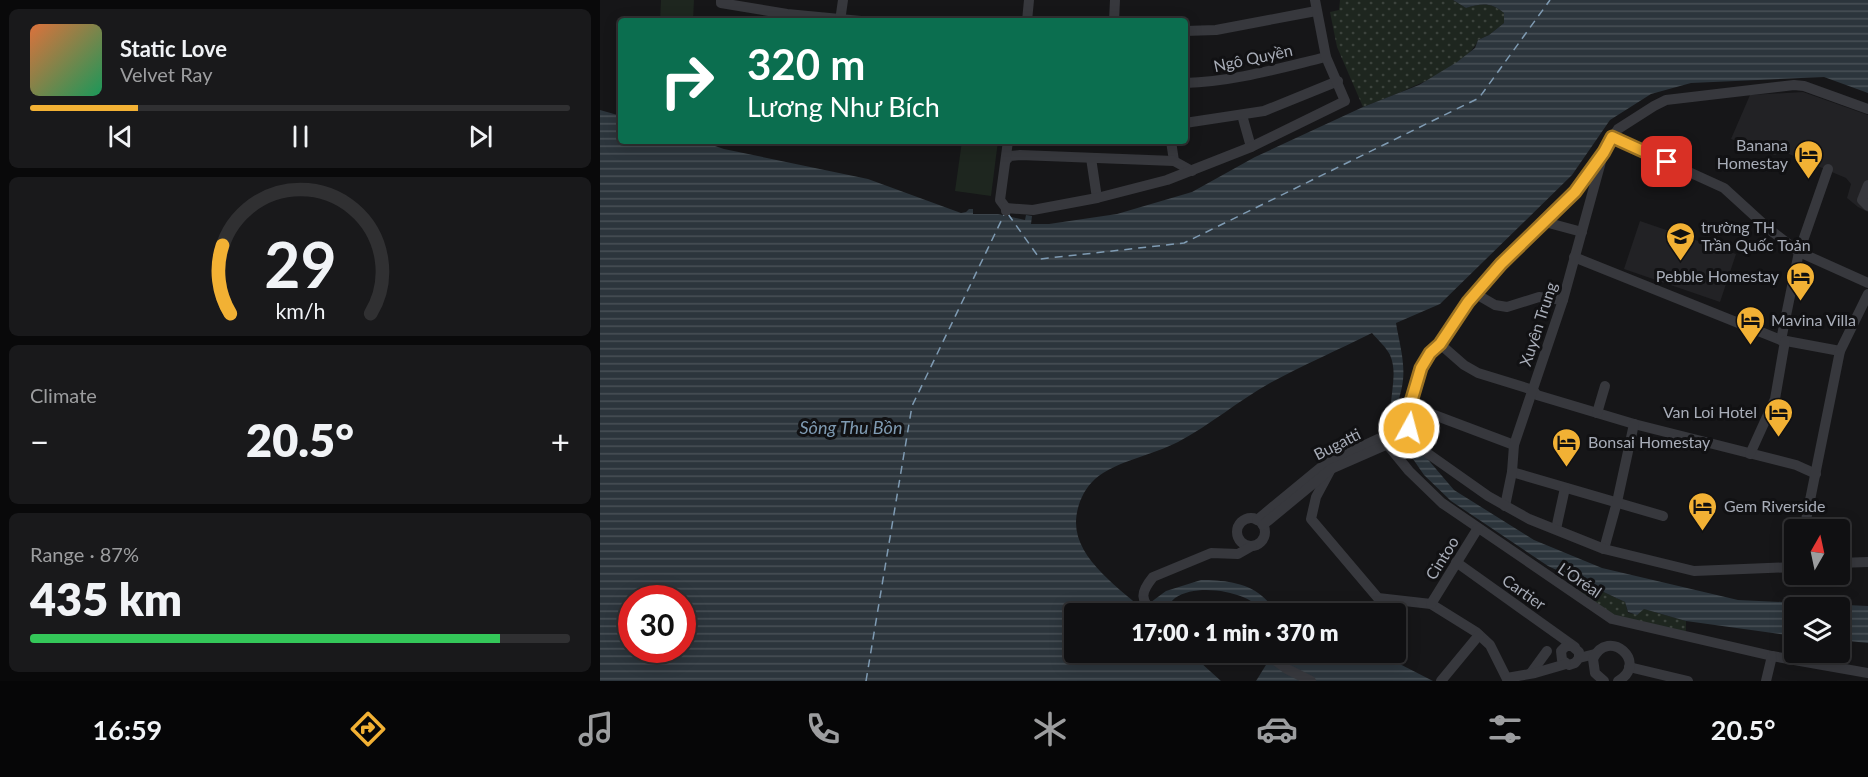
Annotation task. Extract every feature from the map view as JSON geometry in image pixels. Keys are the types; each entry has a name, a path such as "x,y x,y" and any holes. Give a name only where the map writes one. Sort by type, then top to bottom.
{"street":[{"path":"721,0 721,3 825,18"},
{"path":"840,18 843,0"},
{"path":"1028,18 1029,0"},
{"path":"1114,18 1115,0"},
{"path":"1008,144 1000,200 1006,209 1033,210 1158,183 1251,147 1345,101 1326,57 1315,5 1216,30 1188,31"},
{"name":"Ngô Quyền","path":"1188,82 1236,78 1326,57"},
{"path":"1188,123 1264,111 1338,81"},
{"path":"1784,567 1694,571 1604,549 1529,519 1488,496 1420,448 1410,431 1408,412 1421,368 1430,353 1440,344 1468,302 1501,264 1575,192 1618,129 1666,100 1784,86 1804,86 1868,109"},
{"path":"1242,115 1251,147"},
{"path":"1612,137 1724,188 1770,230 1799,252 1868,283"},
{"path":"1171,144 1174,161"},
{"name":"Xuyên Trung","path":"1505,506 1512,472 1514,445 1563,300 1604,152"},
{"path":"1006,160 1010,156 1020,155 1174,161 1192,171"},
{"path":"1091,158 1097,198"},
{"path":"1750,454 1775,399 1799,252 1828,169"},
{"path":"1868,185 1862,200 1868,206"},
{"path":"1545,222 1582,232"},
{"path":"1574,257 1783,340 1840,351"},
{"path":"1476,294 1495,305 1507,307 1539,297 1563,300"},
{"path":"1806,519 1840,351 1868,294"},
{"path":"1440,344 1464,365 1478,373 1533,390 1537,395 1634,424 1797,465 1816,474"},
{"path":"1597,413 1605,386"},
{"path":"1408,412 1429,413 1514,445"},
{"path":"1604,549 1634,424"},
{"path":"1260,522 1331,469 1410,431"},
{"name":"Bugatti","path":"1260,522 1326,463 1391,433 1410,431"},
{"name":"L’Oréal","path":"1387,444 1409,471 1442,502 1612,619 1772,656 1868,673"},
{"path":"1331,469 1316,497 1311,519 1378,598 1431,604 1479,635 1490,645 1508,679 1575,663 1580,652 1575,647 1566,646 1561,651 1560,657 1566,664"},
{"path":"1512,472 1663,516"},
{"path":"1556,529 1564,488"},
{"path":"1146,603 1143,594 1153,577 1211,553 1238,554 1260,542 1264,529 1260,522 1248,518 1240,523 1236,531 1239,540 1247,546 1252,546"},
{"name":"Cintoo","path":"1431,604 1478,528"},
{"name":"Cartier","path":"1456,562 1575,647"},
{"path":"1850,563 1868,562"},
{"path":"1441,681 1479,635"},
{"path":"1579,658 1595,654 1609,645 1620,648 1628,656 1629,667 1624,677 1618,681"},
{"path":"1531,674 1547,651"},
{"path":"1595,654 1593,668 1598,677 1604,681"},
{"path":"1766,681 1772,656"},
{"path":"1279,663 1311,681"},
{"path":"1629,667 1688,681"}],"shaded area":[{"path":"661,0 694,0 693,18 660,18"},
{"path":"1340,0 1453,0 1466,8 1486,4 1504,13 1504,23 1489,35 1478,40 1471,51 1444,71 1409,89 1363,107 1337,47 1330,12 1339,10"},
{"path":"1803,92 1868,115 1868,212 1847,198 1851,184 1846,178 1782,151 1775,155 1731,139 1750,95"},
{"path":"962,144 998,144 991,196 955,191"},
{"name":"trường TH Trần Quốc Toản","path":"1640,221 1736,254 1720,302 1624,269"},
{"path":"1584,583 1625,602 1628,613 1634,614 1644,609 1686,621 1686,633 1611,616 1579,594"}],"water":[{"name":"Sông Thu Bồn","path":"1453,0 1868,0 1868,93 1824,77 1691,83 1651,94 1610,120 1572,175 1440,304 1396,323 1403,366 1398,405 1400,422 1394,425 1391,408 1393,364 1384,346 1372,333 1270,383 1178,442 1113,467 1095,479 1087,488 1079,505 1076,517 1078,537 1092,562 1136,603 1064,603 1064,663 1201,663 1221,681 600,681 600,110 618,115 618,144 709,144 868,179 961,213 973,209 973,214 998,214 1025,220 1026,215 1032,216 1031,224 1049,224 1117,214 1192,192 1255,157 1363,107 1419,85 1457,62 1475,48 1478,40 1489,35 1504,23 1504,13 1491,5 1481,4 1466,8"},
{"path":"1413,442 1454,490 1534,540 1602,568 1738,600 1784,602 1784,635 1686,621 1644,609 1637,615 1628,612 1625,602 1548,566 1451,501 1424,475 1404,446"},
{"path":"1201,580 1225,581 1256,591 1269,603 1254,603 1226,592 1208,590 1182,594 1171,603 1151,602 1166,591"},
{"path":"1850,605 1868,606 1868,643 1850,641"},
{"path":"1267,663 1398,663 1433,681 1256,681"}],"ferry route":[{"path":"1008,214 1040,259 1184,243 1479,98 1550,0"},
{"path":"866,681 912,406 1004,215"}],"place":[{"name":"Banana Homestay","path":"1809,180"},
{"name":"trường TH Trần Quốc Toản","path":"1680,262"},
{"name":"Pebble Homestay","path":"1800,302"},
{"name":"Mavina Villa","path":"1750,346"},
{"name":"Van Loi Hotel","path":"1778,438"},
{"name":"Bonsai Homestay","path":"1567,468"},
{"name":"Gem Riverside","path":"1703,532"}],"route":[{"path":"1409,428 1408,412 1421,368 1430,353 1440,344 1468,302 1501,264 1575,192 1612,137 1667,162"}]}
